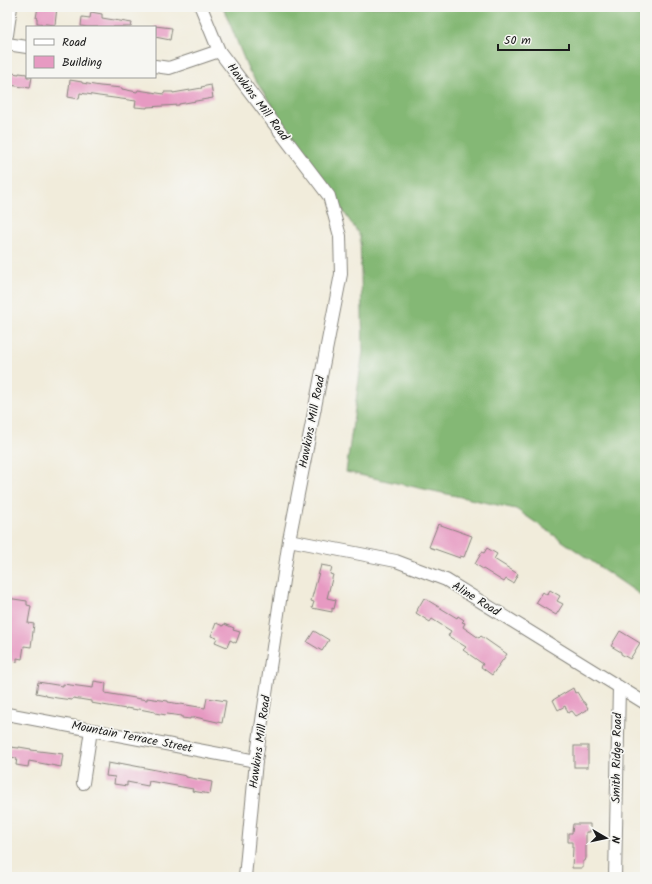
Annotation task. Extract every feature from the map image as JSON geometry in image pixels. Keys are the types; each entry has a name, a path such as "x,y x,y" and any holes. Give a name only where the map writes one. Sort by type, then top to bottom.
{"street":[{"path":"7,35 11,7"},
{"name":"Hawkins Mill Road","path":"201,7 219,51 329,196 340,236 341,274 289,540 256,761 244,877"},
{"path":"7,44 26,47"},
{"path":"156,66 168,68 219,51"},
{"name":"Aline Road","path":"289,540 396,561 446,580 645,703"},
{"name":"Smith Ridge Road","path":"614,877 619,687"},
{"name":"Mountain Terrace Street","path":"7,714 256,761"},
{"path":"83,784 91,730"}],"green space":[{"path":"223,7 645,7 645,598 516,509 346,472 363,351 360,236 249,71"}],"building":[{"path":"38,7 57,7 55,25 37,23 36,18"},
{"path":"91,12 102,14 102,18 132,23 131,26 81,26 82,17 90,18"},
{"path":"156,26 172,28 170,40 156,37"},
{"path":"12,73 26,74 26,78 32,78 30,88 10,85"},
{"path":"70,80 100,86 122,88 137,92 138,90 164,94 164,92 173,93 211,85 213,98 179,105 147,108 135,107 136,101 80,93 79,99 68,97"},
{"path":"438,524 472,536 464,557 460,556 460,558 429,547"},
{"path":"487,548 497,554 494,559 518,574 513,583 506,579 504,582 475,564 482,552 484,553"},
{"path":"321,565 332,567 330,574 333,575 327,598 336,600 334,609 332,608 332,612 312,608 314,602 311,601"},
{"path":"550,590 560,596 557,601 563,604 556,615 536,603 543,592 547,595"},
{"path":"7,598 27,601 27,605 31,606 28,623 34,624 31,647 24,646 22,659 17,658 17,662 7,660"},
{"path":"424,598 457,618 458,616 464,620 462,622 465,623 463,627 479,638 481,636 507,654 492,675 481,667 483,664 463,650 466,647 448,636 451,631 432,619 430,622 416,613"},
{"path":"216,623 223,626 224,624 234,628 233,630 240,632 236,643 230,640 227,647 215,642 217,638 211,636"},
{"path":"314,631 329,640 322,651 307,642"},
{"path":"620,631 640,643 630,659 611,646"},
{"path":"94,681 106,683 105,693 147,700 147,698 205,708 207,698 226,701 222,723 195,717 190,719 182,718 182,716 166,715 139,709 126,709 91,703 91,701 73,698 72,700 57,698 36,693 38,682 63,686 63,684 93,688"},
{"path":"573,688 575,693 577,692 588,708 576,716 572,711 568,713 565,706 558,710 553,700"},
{"path":"574,746 588,746 588,767 574,767"},
{"path":"10,747 63,754 61,767 29,761 28,767 16,765 17,758 8,757"},
{"path":"108,763 119,765 119,763 212,782 210,794 192,791 193,789 149,781 148,786 127,782 127,786 114,784 115,777 106,776"},
{"path":"573,824 590,824 590,832 586,832 586,858 585,861 583,861 583,868 572,868 573,847 572,842 568,842 568,833 572,833"}]}
